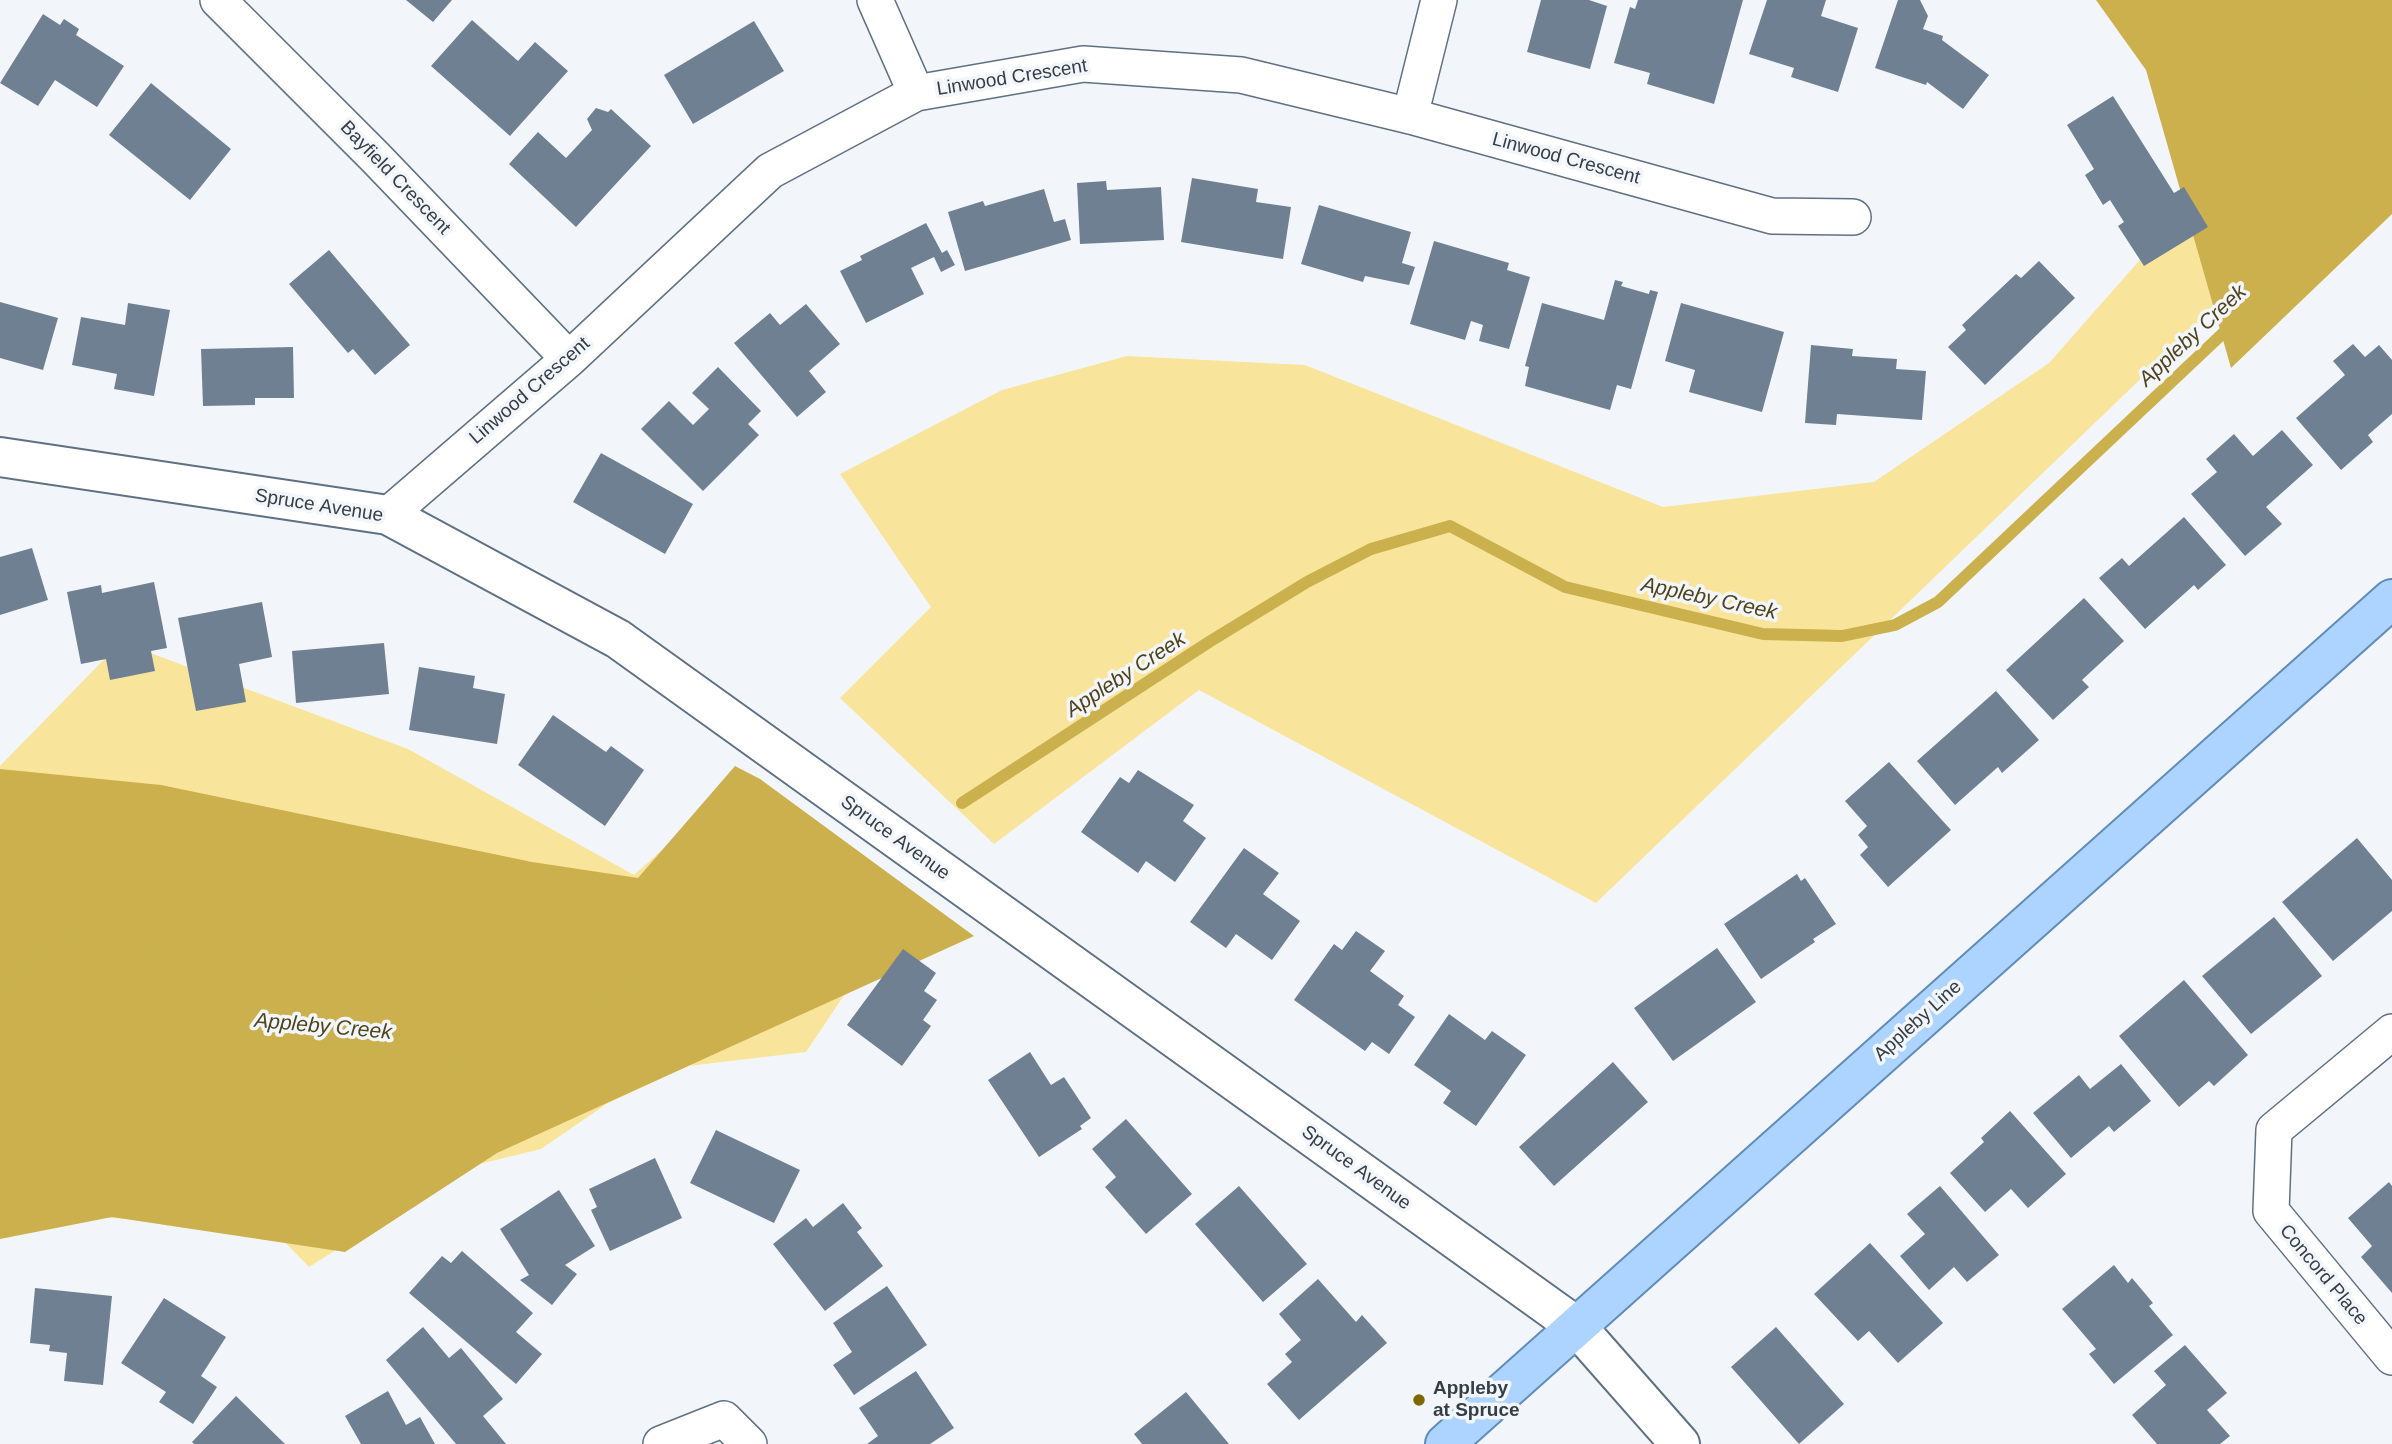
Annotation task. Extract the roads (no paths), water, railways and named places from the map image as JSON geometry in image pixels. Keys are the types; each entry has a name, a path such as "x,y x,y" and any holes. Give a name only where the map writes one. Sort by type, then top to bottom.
{"main road":[{"name":"Appleby Line","path":"1445,1444 2392,599"}],"street":[{"name":"Bayfield Crescent","path":"218,0 375,157 569,359"},
{"path":"875,0 916,93"},
{"path":"1410,116 1439,0"},
{"name":"Linwood Crescent","path":"388,515 569,359 769,171 916,93 1083,64 1241,75 1410,116 1772,216 1853,217"},
{"name":"Spruce Avenue","path":"0,457 388,515 618,639 1576,1326 1680,1444"},
{"name":"Concord Place","path":"2392,1031 2274,1130 2270,1211 2392,1357"},
{"path":"661,1444 724,1419 749,1444"}],"waterway":[{"name":"Appleby Creek","path":"962,803 1209,642 1307,582 1371,549 1450,526 1565,587 1763,634 1842,636 1895,625 1938,602 2236,321 2369,207 2369,109 2312,0"},
{"name":"Appleby Creek","path":"0,990 55,938 116,929 182,973 244,1042 381,1048 490,1071 625,987 861,864"}],"place":[{"name":"Appleby at Spruce","path":"1419,1400"}]}
